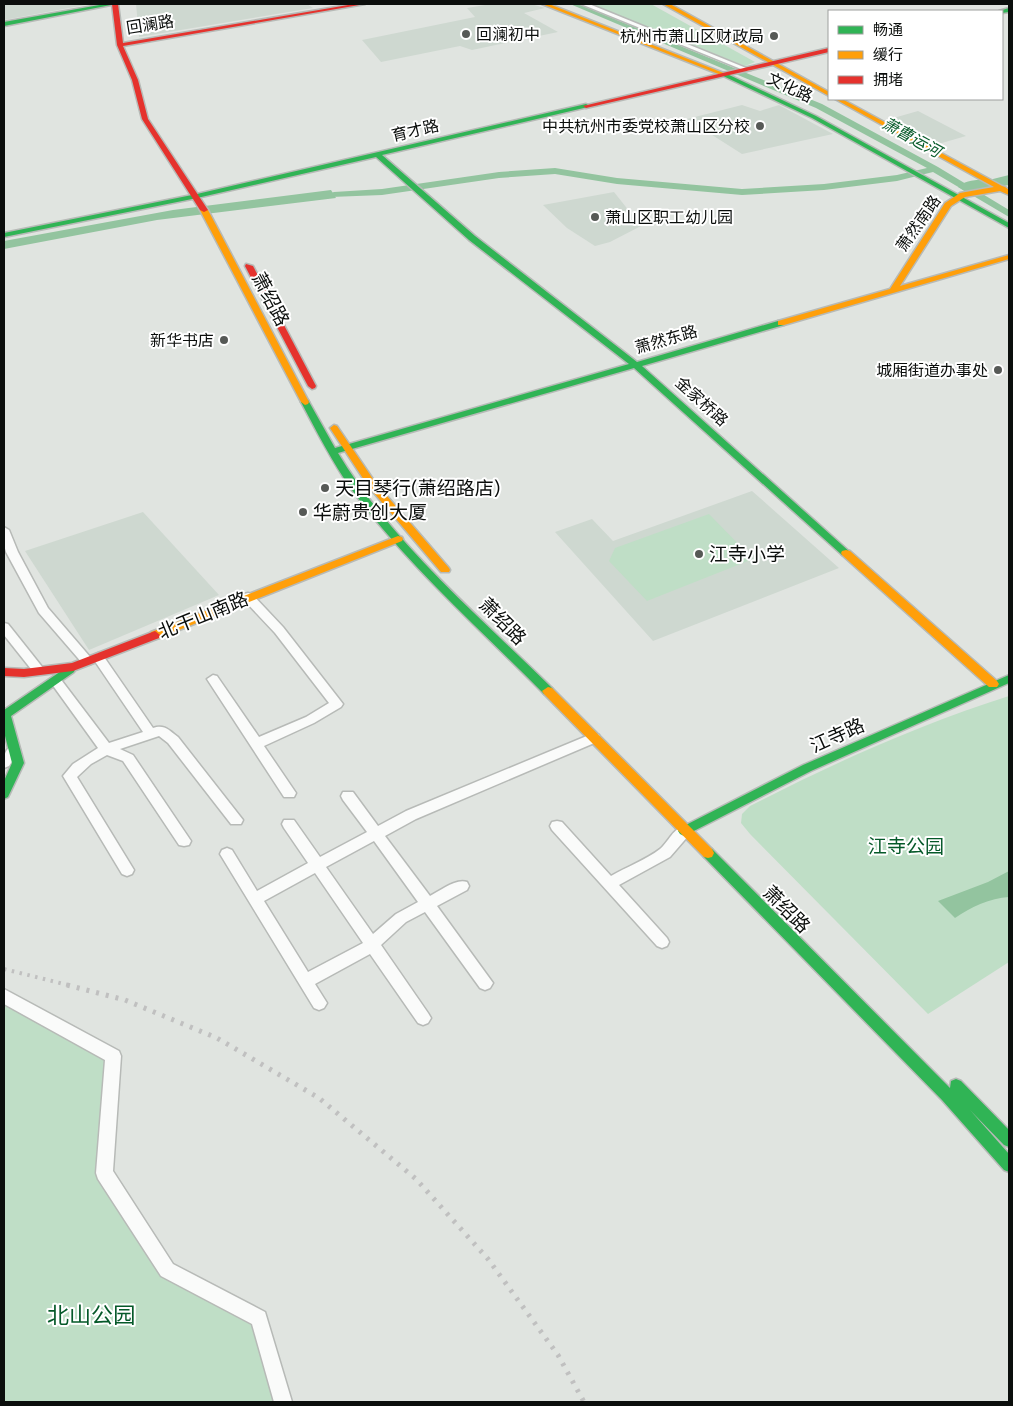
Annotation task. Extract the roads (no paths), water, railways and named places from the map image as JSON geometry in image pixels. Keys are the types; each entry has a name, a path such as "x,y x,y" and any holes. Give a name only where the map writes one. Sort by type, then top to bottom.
{"main road":[{"path":"4,24 114,4"},
{"name":"萧绍路","path":"114,4 145,119 199,200 332,452 363,498 398,539 594,738 690,828 947,1095 1009,1165"},
{"path":"123,4 126,44 154,109"},
{"name":"回澜路","path":"126,44 362,4"},
{"name":"文化路","path":"546,4 725,75 814,116 961,196 1009,226"},
{"path":"666,4 828,93"},
{"name":"育才路","path":"5,235 199,200 209,194 828,50"},
{"path":"840,100 1006,189"},
{"name":"金家桥路","path":"378,155 472,238 636,365 993,684"},
{"name":"萧然南路","path":"894,289 918,248 934,230 948,205 961,196 980,190 1006,189"},
{"name":"萧然东路","path":"332,452 1009,257"},
{"path":"244,258 317,396"},
{"path":"330,421 346,448 376,490 459,586 690,828 842,971"},
{"name":"北干山南路","path":"4,672 39,671 73,667 398,539"},
{"path":"4,794 18,763 5,715 73,667"},
{"name":"江寺路","path":"690,828 807,768 993,684 1009,679"},
{"path":"946,1077 1009,1140"}],"street":[{"path":"584,4 748,70"},
{"path":"4,530 12,552 43,610 93,659 151,734"},
{"path":"248,597 279,630 337,704 310,720 256,744"},
{"path":"4,627 39,671"},
{"path":"213,679 289,792"},
{"path":"55,680 106,749 128,758 184,841"},
{"path":"127,870 70,776 74,770 106,749 160,730 173,740 236,820"},
{"path":"254,900 411,815 594,738"},
{"path":"4,762 14,750"},
{"path":"348,796 484,982"},
{"path":"289,824 319,864 423,1018"},
{"path":"557,826 662,942"},
{"path":"610,883 665,852 690,828"},
{"path":"227,854 319,1003"},
{"path":"306,982 373,943 400,918 462,886"},
{"path":"4,996 113,1056 104,1172 167,1270 259,1318 283,1402"}],"waterway":[{"name":"萧曹运河","path":"573,4 819,106 934,169"},
{"path":"334,195 382,192 499,175 555,171 617,181 742,192 824,187 897,178 934,169"},
{"name":"萧曹运河","path":"934,169 1009,214"},
{"path":"998,182 1009,180"},
{"path":"966,187 985,184"}],"railway":[{"path":"4,969 72,986"},
{"path":"67,985 125,1000 217,1038 319,1098 416,1179 488,1259 558,1355 584,1402"}],"place":[{"name":"回澜初中","path":"466,34"},
{"name":"杭州市萧山区财政局","path":"774,36"},
{"name":"中共杭州市委党校萧山区分校","path":"760,126"},
{"name":"萧山区职工幼儿园","path":"595,217"},
{"name":"新华书店","path":"224,340"},
{"name":"城厢街道办事处","path":"998,370"},
{"name":"天目琴行(萧绍路店)","path":"325,488"},
{"name":"华蔚贵创大厦","path":"303,512"},
{"name":"江寺小学","path":"699,554"}],"park label":[{"name":"江寺公园","path":"906,846"},
{"name":"北山公园","path":"91,1315"}]}
